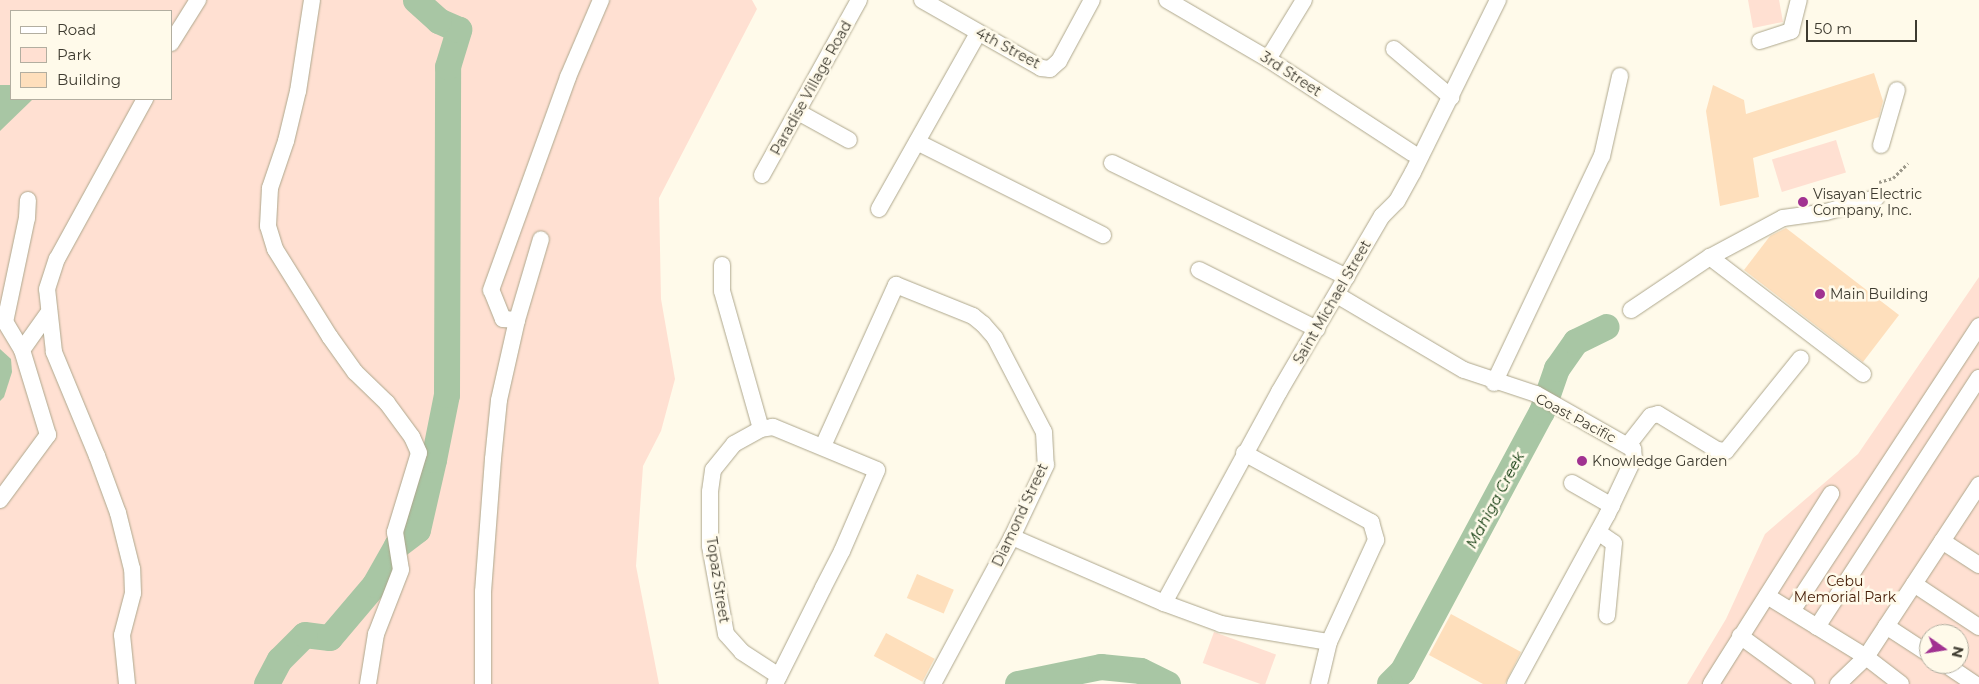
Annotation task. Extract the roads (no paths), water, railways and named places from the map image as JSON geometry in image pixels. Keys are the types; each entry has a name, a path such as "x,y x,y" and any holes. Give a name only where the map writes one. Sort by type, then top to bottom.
{"street":[{"path":"172,41 198,0"},
{"path":"312,0 298,91 286,141 270,188 268,226 275,249 325,330 355,372 387,403 412,437 419,453 395,532 401,570 376,634 368,684"},
{"path":"517,320 503,319 491,290 568,77 601,0"},
{"name":"Paradise Village Road","path":"762,175 859,0"},
{"name":"4th Street","path":"922,0 1041,68 1050,69 1059,61 1092,0"},
{"name":"3rd Street","path":"1166,0 1268,59 1412,153"},
{"path":"1268,59 1304,0"},
{"name":"Saint Michael Street","path":"1164,603 1244,453 1382,216 1397,202 1498,0"},
{"path":"1760,42 1791,31 1799,0"},
{"path":"879,209 978,33"},
{"path":"1394,49 1450,97"},
{"path":"1494,383 1602,156 1620,76"},
{"path":"1881,145 1897,90"},
{"path":"126,684 122,635 133,594 132,569 103,472 54,352 47,289 57,259 144,100"},
{"path":"798,112 849,140"},
{"path":"917,142 1102,235"},
{"path":"1112,163 1347,277"},
{"path":"1631,310 1710,256 1783,218 1826,212 1876,198"},
{"path":"0,500 48,435 22,350 5,322 27,218 28,200"},
{"path":"483,684 483,592 499,400 517,320 541,238"},
{"path":"1710,256 1863,374"},
{"path":"722,265 722,291 761,429 784,430 875,468 877,473 777,680"},
{"path":"1198,270 1317,329"},
{"name":"Diamond Street","path":"823,446 896,286 974,316 984,324 995,338 1044,432 1046,465 1012,538 933,684"},
{"name":"Coast Pacific","path":"1337,295 1464,370 1494,383 1536,394 1628,445 1633,450 1634,458 1612,506 1515,684"},
{"path":"22,350 49,312"},
{"path":"1792,611 1979,326"},
{"path":"1628,445 1651,416 1658,414 1717,450 1726,451 1801,358"},
{"path":"1817,627 1979,378"},
{"name":"Topaz Street","path":"761,429 734,444 713,470 710,492 710,546 726,634 742,652 777,680"},
{"path":"1244,453 1371,522 1376,540 1329,642 1319,684"},
{"path":"1572,483 1612,506"},
{"path":"1838,684 1866,658 1942,541 1974,502 1979,485"},
{"path":"1711,684 1831,494"},
{"path":"1598,532 1614,543 1606,616"},
{"path":"1012,538 1164,603 1221,624 1329,642"},
{"path":"1942,541 1979,565"},
{"path":"1914,584 1979,627"},
{"path":"1767,596 1866,658 1901,684"},
{"path":"1886,626 1919,647"},
{"path":"1740,636 1806,684"},
{"path":"1960,674 1975,684"}],"waterway":[{"path":"267,684 280,660 305,635 330,638 375,585 397,546 418,530 434,460 447,395 448,67 459,30 439,21 416,0"},
{"name":"Mahiga Creek","path":"1390,684 1403,671 1542,412 1557,369 1576,342 1607,327"},
{"name":"Mahiga Creek","path":"1018,684 1101,667 1141,671 1168,684"}],"place":[{"name":"Visayan Electric Company, Inc.","path":"1803,202"},
{"name":"Main Building","path":"1820,294"},
{"name":"Knowledge Garden","path":"1582,461"}],"park label":[{"name":"Cebu Memorial Park","path":"1845,590"}]}
